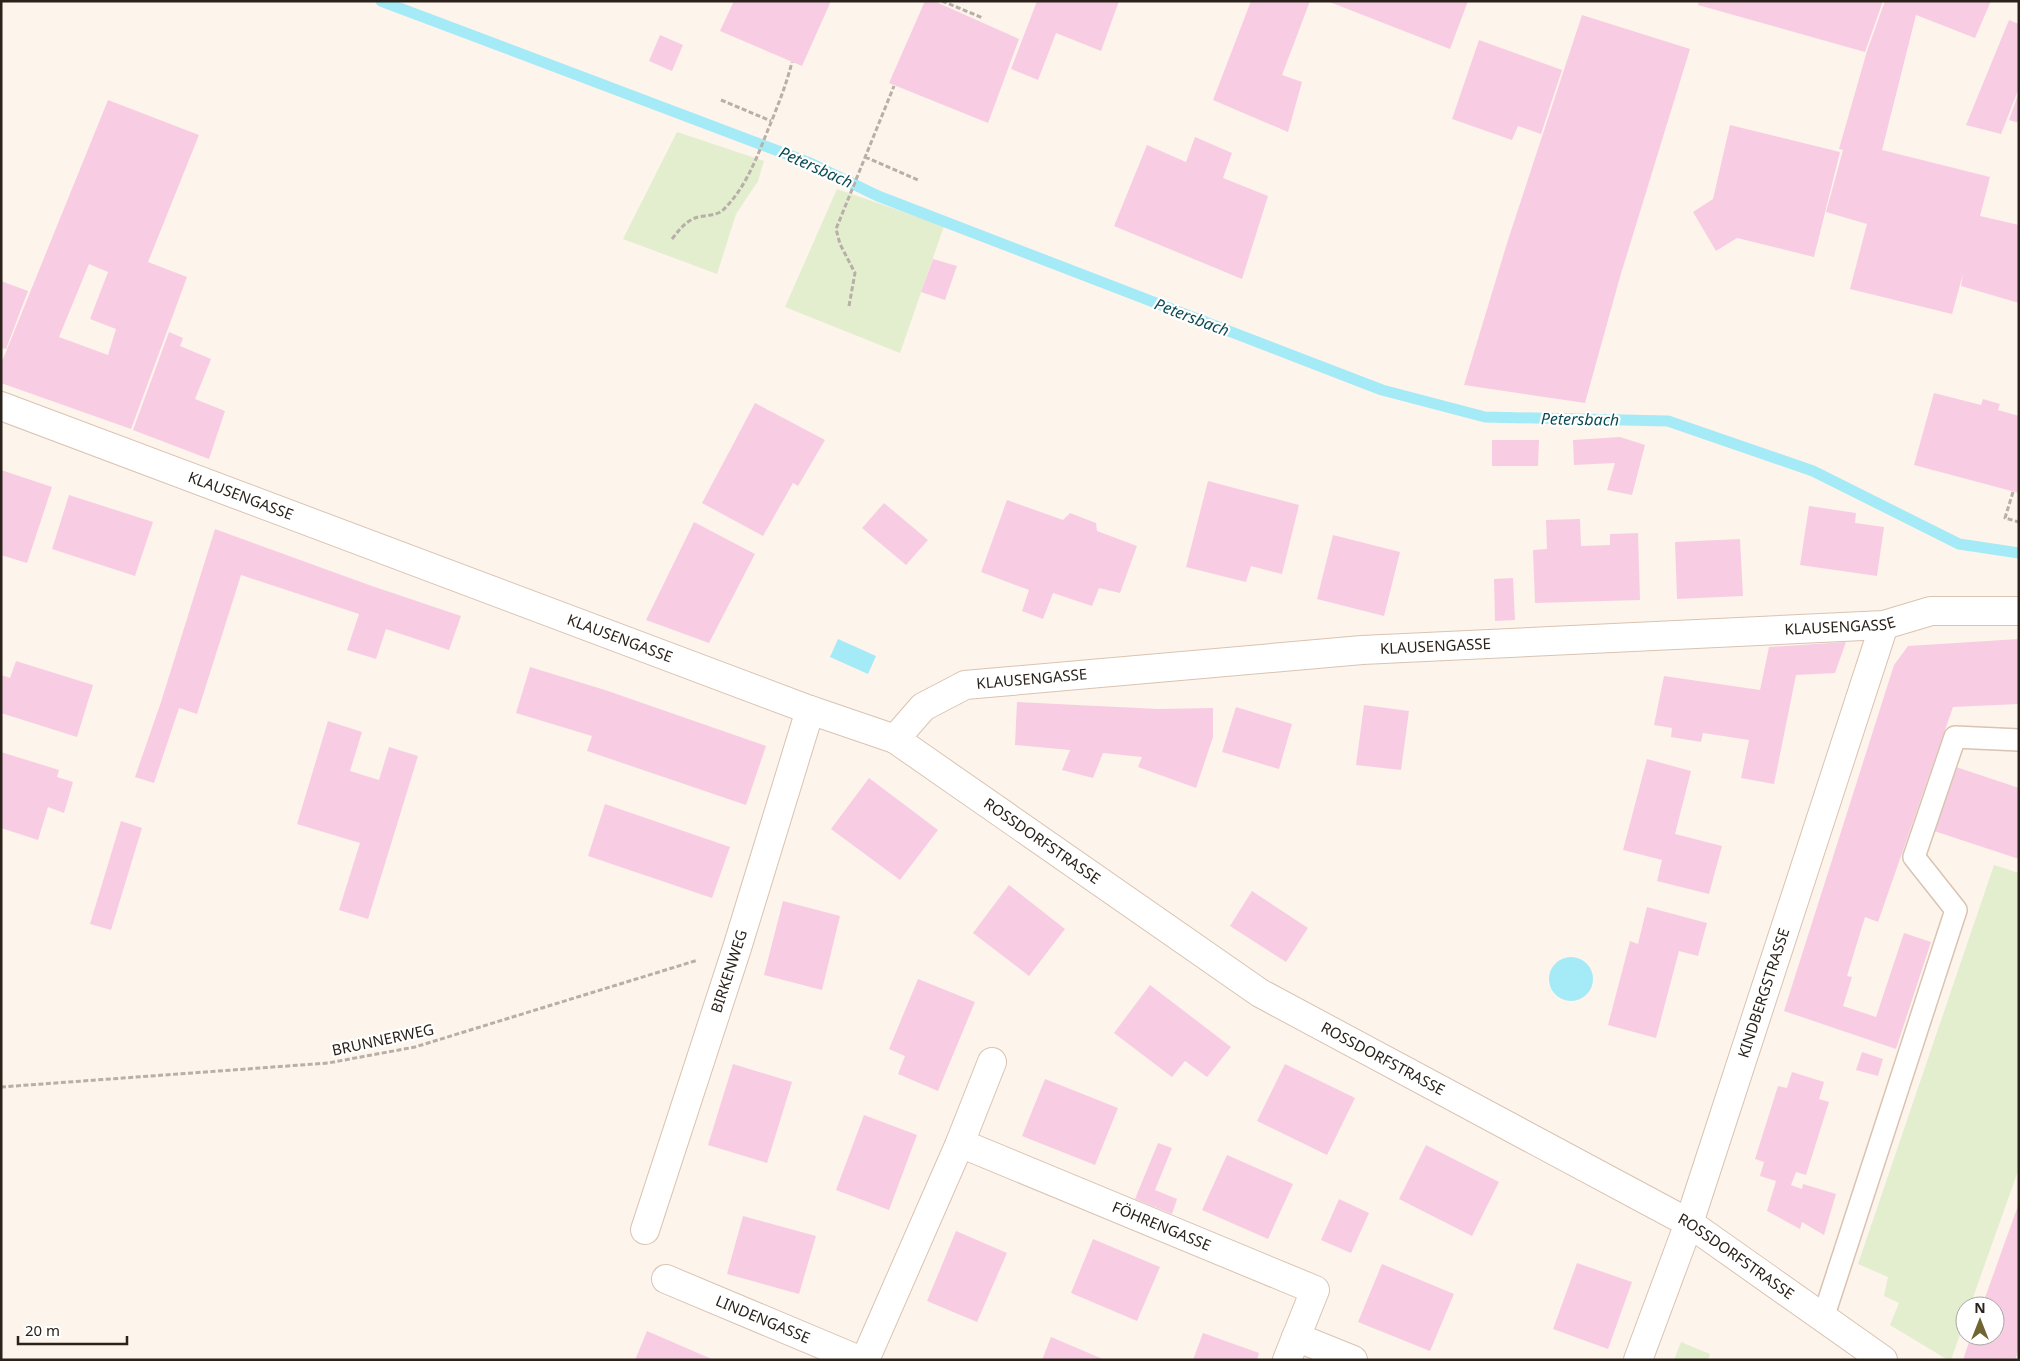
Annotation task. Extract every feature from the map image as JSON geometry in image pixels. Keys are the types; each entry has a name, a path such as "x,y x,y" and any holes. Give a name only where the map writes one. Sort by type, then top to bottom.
{"street":[{"name":"KLAUSENGASSE","path":"1,406 810,710 895,739 923,706 966,685 1362,650 1884,625 1931,611 2019,611"},
{"name":"KINDBERGSTRASSE","path":"1638,1360 1689,1223 1884,625"},
{"name":"BIRKENWEG","path":"645,1230 737,948 810,710"},
{"name":"ROSSDORFSTRASSE","path":"895,739 1260,993 1689,1223 1883,1360"},
{"path":"865,1360 960,1143 992,1062"},
{"name":"FÖHRENGASSE","path":"960,1143 1315,1290 1292,1348 1353,1360"},
{"name":"LINDENGASSE","path":"666,1279 859,1360"}],"lane":[{"path":"1823,1318 1956,910 1914,858 1955,737 2019,740"}],"path":[{"path":"942,1 983,18"},
{"path":"672,238 682,226 694,218 721,212 736,197 747,178 767,132 786,86 792,62"},
{"path":"849,306 856,273 840,244 836,229 894,86"},
{"path":"721,100 771,121"},
{"path":"865,157 918,180"},
{"path":"2013,492 2005,518 2019,522"},
{"name":"BRUNNERWEG","path":"1,1087 328,1063 415,1047 737,948"}],"green space":[{"path":"677,132 764,161 758,181 736,214 717,274 623,239"},
{"path":"837,189 944,226 900,353 785,307"},
{"path":"1994,865 2019,873 2019,1168 1974,1296 1955,1296 1956,1346 1951,1360 1890,1325 1899,1303 1884,1296 1888,1277 1858,1264"},
{"path":"1681,1342 1710,1354 1708,1360 1674,1360"}],"water":[{"path":"838,639 876,656 868,674 830,657"},
{"path":"1571,957 1583,961 1589,967 1593,979 1589,991 1583,997 1571,1001 1559,997 1553,991 1549,979 1553,967 1559,961"}],"building":[{"path":"734,1 831,1 802,66 720,31"},
{"path":"925,1 934,1 1019,39 988,123 889,83"},
{"path":"1037,1 1119,1 1101,51 1056,33 1038,80 1011,69"},
{"path":"1251,1 1310,1 1282,75 1302,82 1288,132 1213,100"},
{"path":"1327,1 1468,1 1450,49"},
{"path":"1699,1 1883,1 1865,52 1698,5"},
{"path":"1885,1 1991,1 1975,38 1916,15 1882,150 1990,177 1980,216 2019,225 2019,303 1961,286 1963,274 1952,314 1850,289 1867,224 1826,212 1843,150 1839,149 1867,51"},
{"path":"1582,15 1690,49 1620,277 1585,403 1464,385 1508,240"},
{"path":"2009,20 2019,24 2019,88 2001,134 1966,125"},
{"path":"660,35 683,45 672,71 649,61"},
{"path":"1479,40 1562,70 1541,134 1518,126 1512,140 1452,119"},
{"path":"2019,92 2019,123 2009,120"},
{"path":"108,100 199,135 148,262 187,277 131,429 1,383 1,364","holes":["89,264 108,272 90,319 116,329 108,355 59,337"]},
{"path":"1730,125 1840,152 1814,257 1737,238 1716,251 1693,212 1713,199"},
{"path":"1195,137 1232,153 1223,178 1268,196 1242,279 1114,226 1147,145 1186,162"},
{"path":"933,259 957,266 945,300 921,292"},
{"path":"1,281 28,291 6,349 1,348"},
{"path":"169,332 183,338 180,346 211,359 195,399 225,411 209,459 133,430"},
{"path":"1934,393 1981,405 1983,399 2000,404 1998,410 2019,416 2019,493 1914,465"},
{"path":"755,403 825,440 798,486 793,483 763,536 702,503"},
{"path":"1620,437 1645,445 1632,495 1607,490 1615,463 1574,465 1573,440"},
{"path":"1492,440 1539,440 1538,466 1492,466"},
{"path":"1,470 52,487 27,563 1,555"},
{"path":"1208,481 1299,505 1282,574 1251,566 1246,582 1186,567"},
{"path":"69,495 153,522 135,576 52,549"},
{"path":"1007,500 1063,520 1070,513 1096,523 1097,531 1137,546 1120,593 1099,588 1092,606 1053,593 1043,619 1022,611 1029,590 981,572"},
{"path":"884,503 928,540 906,565 862,528"},
{"path":"1809,506 1856,513 1855,523 1884,527 1877,576 1800,565"},
{"path":"1580,519 1581,546 1610,545 1610,534 1638,533 1640,600 1535,603 1533,550 1547,549 1546,520"},
{"path":"694,522 755,554 709,643 646,620"},
{"path":"215,529 461,616 449,650 386,629 376,659 347,650 359,614 241,575 197,714 179,708 154,783 135,777 161,702"},
{"path":"1333,535 1400,552 1384,616 1317,599"},
{"path":"1740,539 1743,596 1677,599 1675,542"},
{"path":"1513,578 1515,620 1495,621 1494,579"},
{"path":"2019,639 2019,704 1953,707 1878,922 1865,917 1847,976 1852,977 1843,1006 1876,1017 1904,933 1931,942 1896,1049 1784,1011 1894,665 1908,646"},
{"path":"1846,642 1835,673 1796,675 1774,784 1741,778 1749,740 1703,733 1701,742 1671,737 1672,728 1654,725 1664,676 1760,690 1769,647"},
{"path":"16,661 93,685 77,737 1,713 1,675 10,678"},
{"path":"530,667 605,690 766,746 746,805 587,751 592,736 516,713"},
{"path":"1017,702 1158,709 1213,708 1213,737 1196,788 1138,767 1142,757 1103,753 1093,778 1062,770 1070,750 1015,745"},
{"path":"1364,705 1409,711 1401,770 1356,765"},
{"path":"1236,707 1292,724 1279,769 1222,752"},
{"path":"328,721 362,732 350,771 379,780 389,747 418,756 368,919 339,910 360,843 297,824"},
{"path":"1,752 59,770 57,777 73,782 64,813 48,807 38,840 1,828"},
{"path":"1647,759 1691,771 1675,834 1722,846 1709,894 1657,881 1662,860 1623,850"},
{"path":"1956,767 2019,788 2019,859 1934,831"},
{"path":"869,778 938,830 900,880 831,829"},
{"path":"605,804 730,847 712,898 588,856"},
{"path":"121,821 142,828 111,930 90,924"},
{"path":"1009,885 1065,929 1029,976 973,933"},
{"path":"1252,891 1308,928 1286,962 1230,926"},
{"path":"783,901 840,916 822,990 764,975"},
{"path":"1647,907 1707,923 1698,956 1679,951 1656,1038 1608,1025 1630,941 1638,944"},
{"path":"918,979 975,1002 938,1091 898,1074 905,1056 889,1049"},
{"path":"1150,985 1231,1047 1207,1077 1185,1061 1172,1077 1114,1033"},
{"path":"1862,1052 1883,1059 1878,1076 1856,1070"},
{"path":"733,1064 792,1082 767,1163 708,1145"},
{"path":"1285,1064 1355,1098 1327,1155 1257,1121"},
{"path":"1792,1072 1824,1082 1819,1099 1829,1102 1806,1175 1796,1172 1791,1185 1802,1189 1803,1184 1836,1194 1824,1235 1802,1222 1800,1229 1767,1211 1776,1181 1760,1176 1764,1162 1755,1159 1778,1086 1787,1088"},
{"path":"1045,1079 1118,1108 1095,1165 1022,1136"},
{"path":"864,1115 917,1135 889,1210 836,1190"},
{"path":"1158,1143 1172,1148 1155,1190 1177,1199 1172,1214 1135,1199"},
{"path":"1426,1145 1499,1182 1472,1236 1399,1199"},
{"path":"1227,1155 1293,1184 1268,1239 1202,1210"},
{"path":"1339,1199 1369,1213 1351,1253 1321,1240"},
{"path":"2019,1203 2019,1349 2015,1360 1963,1360 1968,1346 2005,1346 2005,1296 1986,1296"},
{"path":"743,1216 816,1236 799,1294 727,1274"},
{"path":"956,1231 1007,1253 977,1322 927,1301"},
{"path":"1093,1239 1160,1267 1137,1321 1071,1293"},
{"path":"1577,1263 1632,1282 1608,1349 1553,1329"},
{"path":"1382,1264 1454,1294 1430,1351 1358,1322"},
{"path":"647,1331 714,1360 635,1360"},
{"path":"1203,1333 1259,1353 1257,1360 1193,1360"},
{"path":"1051,1337 1084,1351 1105,1360 1042,1360"}],"waterway":[{"name":"Petersbach","path":"381,1 810,163 878,196 1382,390 1485,417 1668,421 1813,471 1959,544 2019,553"}]}
